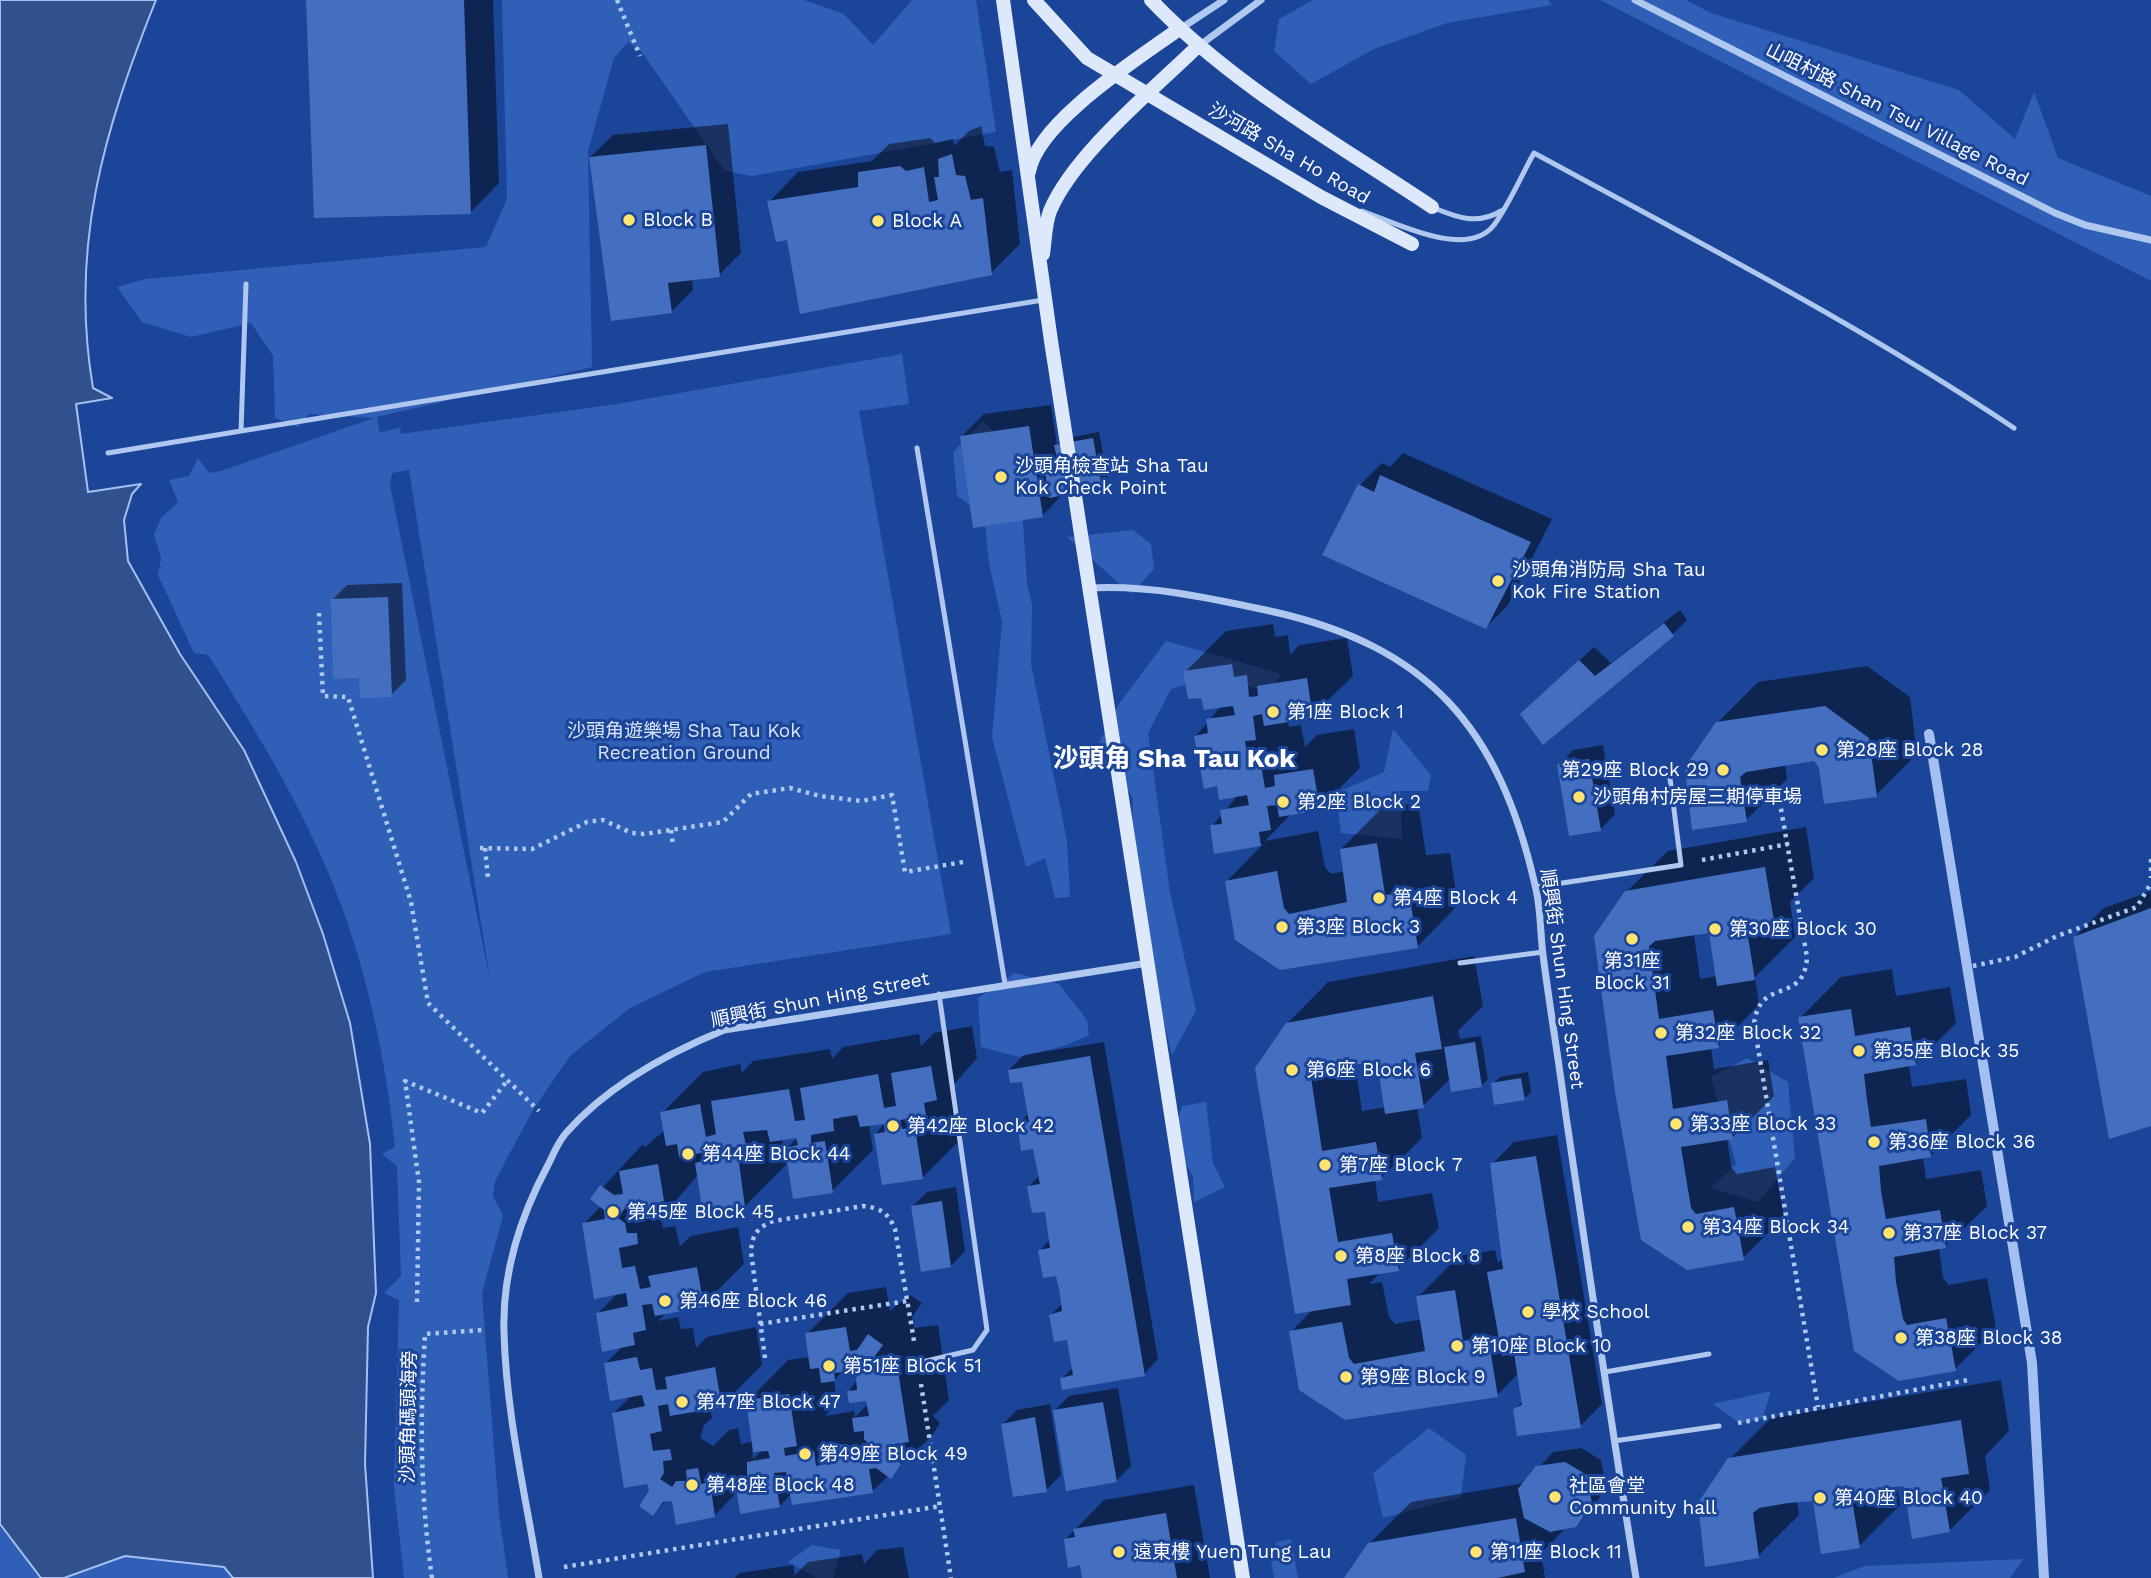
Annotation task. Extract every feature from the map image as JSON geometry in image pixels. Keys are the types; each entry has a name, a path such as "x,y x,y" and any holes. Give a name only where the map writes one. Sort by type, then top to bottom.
{"street":[{"path":"1003,0 1030,198 1243,1578"},
{"name":"沙河路 Sha Ho Road","path":"1034,0 1087,58 1114,76 1321,197 1412,244"},
{"name":"沙河路 Sha Ho Road","path":"1151,0 1198,46 1272,103 1432,207"},
{"path":"1030,198 1031,162 1040,144 1059,122 1114,76 1224,0"},
{"path":"1041,270 1049,213 1084,161 1198,46 1261,0"},
{"name":"山咀村路 Shan Tsui Village Road","path":"1635,0 2055,213 2085,225 2151,240"},
{"name":"順興街 Shun Hing Street","path":"1090,588 1152,588 1232,603 1325,626 1390,654 1441,693 1460,714 1492,759 1516,820 1536,887 1543,952 1636,1578"},
{"name":"順興街 Shun Hing Street","path":"539,1578 511,1404 503,1330 515,1237 529,1200 564,1135 587,1111 676,1050 724,1030 939,994 1150,963"}],"lane":[{"path":"1321,197 1452,240 1480,237 1493,226 1534,153 1861,331 1935,375 2014,428"},
{"path":"1432,207 1470,220 1488,219 1503,210"},
{"path":"241,430 246,284"},
{"path":"107,453 1046,300"},
{"path":"917,448 1005,984"},
{"path":"1536,887 1681,864 1669,770"},
{"path":"1460,963 1543,952"},
{"path":"918,1363 973,1350 982,1342 987,1330 939,994"},
{"path":"1605,1372 1709,1354"},
{"path":"1614,1441 1719,1426"}],"path":[{"path":"617,0 640,55"},
{"path":"319,612 323,696 348,697 411,902 428,1003 539,1111"},
{"path":"488,878 483,848 532,849 544,846 576,827 603,820 632,833 723,822 751,794 790,788 820,796 861,801 892,795 905,872 985,859"},
{"path":"1778,792 1807,957 1806,971 1798,983 1764,998 1756,1009 1754,1024 1818,1407"},
{"path":"670,830 673,845"},
{"path":"1681,864 1788,844"},
{"path":"2151,859 2151,878"},
{"path":"1973,966 2015,957 2057,936 2137,907 2151,883"},
{"path":"417,1302 419,1182 405,1081 482,1113 507,1081"},
{"path":"765,1358 751,1252 752,1238 761,1226 774,1221 863,1206 878,1207 890,1216 895,1229 918,1363 951,1578"},
{"path":"761,1324 907,1301"},
{"name":"沙頭角碼頭海旁","path":"432,1578 422,1510 420,1425 425,1334 503,1330"},
{"path":"1719,1426 1968,1380"},
{"path":"564,1567 941,1506"}],"green space":[{"name":"沙頭角遊樂場 Sha Tau Kok Recreation Ground","path":"502,0 804,0 844,14 873,45 912,0 976,0 996,132 752,176 725,171 641,51 628,42 614,58 588,151 592,367 377,417 380,433 401,427 400,434 617,404 902,354 909,404 859,411 951,934 705,972 630,1008 571,1055 534,1108 495,1181 493,1196 503,1216 482,1293 499,1513 508,1578 404,1578 394,1487 399,1300 384,1293 401,1276 397,1166 382,1154 395,1147 385,1073 370,998 348,924 308,828 282,778 208,655 194,653 158,575 161,558 154,535 161,518 178,502 169,480 189,476 198,458 209,473 221,471 374,418 309,414 298,427 275,418 273,356 251,323 191,337 142,322 117,287 146,279 486,247 507,199","holes":["409,470 490,980 390,485 392,473"]},
{"path":"1313,0 1548,0 1552,5 1447,23 1374,49 1311,84 1274,51 1279,19"},
{"path":"1600,0 1686,0 1711,13 1959,90 2015,139 2034,92 2058,158 2151,196 2151,281"},
{"path":"983,421 1019,461 1027,583 1032,605 1031,664 1067,841 1070,897 1055,898 1045,858 1026,867 992,737 1002,622 989,563 984,515 957,496 953,452"},
{"path":"1133,530 1151,544 1154,569 1131,594 1067,537"},
{"path":"1166,641 1282,674 1269,691 1208,677 1171,689 1148,733 1170,892 1196,1011 1172,1055 1130,888 1133,799 1099,743 1119,704"},
{"path":"1393,729 1431,775 1428,791 1400,791 1402,839 1341,833 1336,793 1384,772"},
{"path":"1015,973 1059,984 1087,1020 1089,1035 1064,1046 1019,1057 981,1047 978,998"},
{"path":"1747,1058 1788,1082 1795,1158 1758,1202 1711,1188 1736,1164 1711,1077"},
{"path":"1206,1102 1213,1163 1225,1187 1194,1202 1193,1176 1171,1142 1182,1106"},
{"path":"1771,1391 1762,1419 1740,1423 1713,1404"},
{"path":"1429,1428 1466,1455 1461,1497 1383,1518 1373,1473"},
{"path":"0,1527 41,1577 125,1556 224,1567 235,1578 0,1578"},
{"path":"1291,1539 1298,1578 1274,1578 1270,1555 1277,1542"},
{"path":"812,1545 841,1550 833,1578 817,1578 788,1562"},
{"path":"2023,1559 2010,1578 1833,1578 1865,1566"}],"shaded area":[{"path":"0,0 156,0 137,48 107,143 89,238 85,286 93,388 112,398 76,404 88,492 141,484 132,494 124,520 128,561 180,654 244,750 296,862 323,934 350,1023 370,1144 376,1293 368,1327 365,1464 373,1578 233,1578 224,1567 125,1556 64,1578 41,1578 0,1524"}],"building":[{"path":"306,0 464,0 471,214 314,218"},
{"path":"706,145 720,277 668,283 672,313 611,321 589,157"},
{"name":"Block A","path":"952,154 956,175 965,176 971,200 983,198 992,275 800,314 787,240 776,242 767,201 858,187 858,172 900,166 906,171 924,167 929,202 938,200 934,177 939,177 938,159"},
{"name":"沙頭角檢查站 Sha Tau Kok Check Point","path":"1029,426 1043,517 973,528 960,436"},
{"path":"1093,438 1102,488 1049,498 1044,466 1058,463 1054,445"},
{"name":"沙頭角消防局 Sha Tau Kok Fire Station","path":"1380,475 1531,542 1486,629 1322,555 1358,484 1374,492"},
{"path":"388,597 392,697 360,698 359,678 333,679 331,599"},
{"path":"1664,623 1674,636 1543,745 1520,714 1579,660 1595,676"},
{"path":"1232,664 1234,677 1247,675 1249,697 1258,696 1257,686 1307,678 1313,718 1264,726 1262,714 1253,716 1256,740 1245,741 1249,767 1261,765 1265,788 1275,786 1274,775 1313,769 1320,810 1279,817 1277,805 1267,806 1271,830 1259,832 1261,846 1214,854 1210,825 1222,824 1220,810 1249,805 1247,795 1219,800 1217,786 1204,789 1194,736 1208,733 1206,719 1235,715 1233,706 1204,710 1201,698 1188,699 1183,671"},
{"path":"1825,706 1869,738 1877,797 1824,804 1819,768 1814,761 1746,772 1740,777 1747,822 1692,830 1685,767 1716,722"},
{"name":"沙頭角村房屋三期停車場","path":"1589,759 1601,831 1569,836 1557,764"},
{"path":"1377,843 1385,895 1409,893 1418,948 1280,970 1235,940 1225,881 1277,871 1284,908 1289,914 1347,902 1340,849"},
{"path":"1765,867 1774,921 1746,925 1755,980 1717,986 1709,933 1655,941 1649,946 1659,1019 1713,1010 1719,1048 1666,1056 1673,1109 1727,1100 1733,1139 1681,1147 1691,1208 1696,1214 1734,1207 1744,1260 1687,1270 1641,1240 1615,1092 1594,936 1625,891"},
{"path":"2151,908 2151,1126 2109,1139 2073,937"},
{"path":"1433,996 1442,1049 1415,1053 1424,1108 1385,1114 1377,1061 1316,1072 1311,1077 1322,1151 1376,1142 1382,1180 1329,1188 1338,1242 1392,1233 1399,1271 1347,1279 1351,1305 1295,1314 1255,1068 1286,1023"},
{"path":"1851,1009 1855,1036 1910,1027 1916,1065 1864,1074 1867,1100 1871,1127 1926,1119 1931,1157 1879,1166 1881,1191 1886,1219 1940,1210 1946,1248 1894,1257 1896,1282 1903,1319 1907,1325 1946,1318 1956,1371 1899,1381 1854,1351 1798,1017"},
{"path":"1475,1042 1482,1087 1451,1092 1444,1047"},
{"path":"1090,1056 1145,1376 1062,1390 1060,1378 1073,1375 1067,1340 1054,1342 1049,1315 1062,1311 1060,1294 1056,1276 1043,1278 1038,1250 1050,1248 1045,1212 1032,1213 1027,1186 1040,1184 1033,1149 1021,1151 1017,1123 1029,1122 1022,1082 1010,1083 1008,1070"},
{"path":"931,1066 937,1100 924,1103 926,1116 900,1120 902,1129 915,1128 923,1179 882,1185 874,1134 885,1132 884,1124 860,1127 857,1115 833,1119 834,1131 811,1135 811,1143 825,1141 833,1193 793,1199 785,1148 798,1145 796,1138 770,1142 767,1130 743,1132 746,1145 721,1150 722,1158 738,1155 745,1207 703,1214 695,1163 707,1160 706,1152 679,1157 677,1144 666,1146 660,1112 700,1104 706,1137 716,1134 711,1101 789,1089 795,1121 805,1120 800,1088 878,1074 884,1108 896,1106 891,1073"},
{"path":"1521,1078 1525,1100 1494,1105 1491,1083"},
{"name":"學校 School","path":"1536,1156 1581,1428 1517,1436 1513,1409 1522,1405 1514,1353 1502,1356 1487,1272 1503,1269 1490,1163"},
{"path":"658,1164 664,1201 656,1203 659,1217 646,1219 644,1210 636,1213 627,1205 618,1218 625,1223 627,1233 637,1233 638,1244 619,1248 622,1268 635,1266 640,1289 651,1287 648,1276 697,1267 704,1307 655,1316 652,1304 642,1305 646,1330 633,1333 635,1345 602,1352 596,1313 628,1306 626,1293 594,1299 582,1223 605,1219 604,1210 590,1199 600,1185 614,1195 623,1194 619,1171"},
{"path":"942,1201 951,1267 921,1272 911,1206"},
{"path":"1455,1290 1463,1341 1488,1337 1498,1397 1345,1420 1299,1390 1289,1331 1342,1322 1349,1358 1354,1364 1425,1351 1416,1296"},
{"path":"846,1327 850,1351 857,1350 868,1334 883,1345 872,1360 874,1368 897,1364 909,1442 886,1445 887,1452 901,1464 891,1479 876,1468 869,1469 873,1493 792,1505 786,1472 774,1473 780,1507 740,1514 735,1478 747,1476 747,1462 770,1458 768,1451 753,1452 746,1400 789,1394 797,1446 784,1448 785,1456 814,1451 816,1466 834,1462 832,1446 845,1444 846,1452 856,1451 864,1457 871,1446 864,1439 864,1431 854,1432 852,1418 869,1416 866,1401 849,1403 847,1391 857,1390 856,1378 861,1371 849,1364 843,1372 834,1373 835,1381 821,1383 819,1368 810,1369 805,1333"},
{"path":"637,1357 640,1370 652,1368 656,1390 667,1389 665,1377 715,1367 722,1407 670,1416 668,1404 658,1406 662,1431 650,1434 653,1451 670,1449 672,1460 663,1461 664,1473 660,1479 672,1487 676,1481 687,1481 686,1470 698,1468 701,1484 710,1482 715,1517 676,1525 672,1501 663,1502 653,1516 639,1506 649,1491 647,1484 624,1488 612,1413 645,1406 642,1395 610,1401 604,1363"},
{"path":"1103,1402 1117,1482 1066,1491 1053,1410"},
{"path":"1035,1417 1047,1492 1013,1497 1001,1424"},
{"path":"1961,1420 1969,1474 1941,1478 1950,1532 1912,1539 1904,1486 1878,1489 1851,1494 1860,1548 1821,1554 1813,1501 1788,1503 1759,1508 1753,1513 1759,1558 1705,1567 1698,1503 1728,1458"},
{"name":"社區會堂 Community hall","path":"1565,1462 1587,1475 1592,1504 1576,1527 1550,1532 1524,1518 1518,1489 1536,1466"},
{"name":"遠東樓 Yuen Tung Lau","path":"1166,1513 1177,1578 1082,1578 1080,1565 1068,1568 1064,1539 1075,1537 1073,1529"},
{"name":"第11座 Block 11","path":"1516,1518 1525,1572 1498,1578 1344,1578 1368,1543"}],"waterway":[{"path":"1929,734 2032,1363 2044,1578"}],"place":[{"name":"Block B","path":"629,220"},
{"name":"Block A","path":"878,221"},
{"name":"沙頭角檢查站 Sha Tau Kok Check Point","path":"1001,477"},
{"name":"沙頭角消防局 Sha Tau Kok Fire Station","path":"1498,581"},
{"name":"第1座 Block 1","path":"1273,712"},
{"name":"第28座 Block 28","path":"1822,750"},
{"name":"第29座 Block 29","path":"1723,770"},
{"name":"沙頭角村房屋三期停車場","path":"1579,797"},
{"name":"第2座 Block 2","path":"1283,802"},
{"name":"第4座 Block 4","path":"1379,898"},
{"name":"第3座 Block 3","path":"1282,927"},
{"name":"第30座 Block 30","path":"1715,929"},
{"name":"第31座 Block 31","path":"1632,939"},
{"name":"第32座 Block 32","path":"1661,1033"},
{"name":"第35座 Block 35","path":"1859,1051"},
{"name":"第6座 Block 6","path":"1292,1070"},
{"name":"第33座 Block 33","path":"1676,1124"},
{"name":"第42座 Block 42","path":"893,1126"},
{"name":"第36座 Block 36","path":"1874,1142"},
{"name":"第44座 Block 44","path":"688,1154"},
{"name":"第7座 Block 7","path":"1325,1165"},
{"name":"第45座 Block 45","path":"613,1212"},
{"name":"第34座 Block 34","path":"1688,1227"},
{"name":"第37座 Block 37","path":"1889,1233"},
{"name":"第8座 Block 8","path":"1341,1256"},
{"name":"第46座 Block 46","path":"665,1301"},
{"name":"學校 School","path":"1528,1312"},
{"name":"第38座 Block 38","path":"1901,1338"},
{"name":"第10座 Block 10","path":"1457,1346"},
{"name":"第51座 Block 51","path":"829,1366"},
{"name":"第9座 Block 9","path":"1346,1377"},
{"name":"第47座 Block 47","path":"682,1402"},
{"name":"第49座 Block 49","path":"805,1454"},
{"name":"第48座 Block 48","path":"692,1485"},
{"name":"社區會堂 Community hall","path":"1555,1497"},
{"name":"第40座 Block 40","path":"1820,1498"},
{"name":"遠東樓 Yuen Tung Lau","path":"1119,1552"},
{"name":"第11座 Block 11","path":"1476,1552"}],"district":[{"name":"沙頭角 Sha Tau Kok","path":"1174,759"}]}
